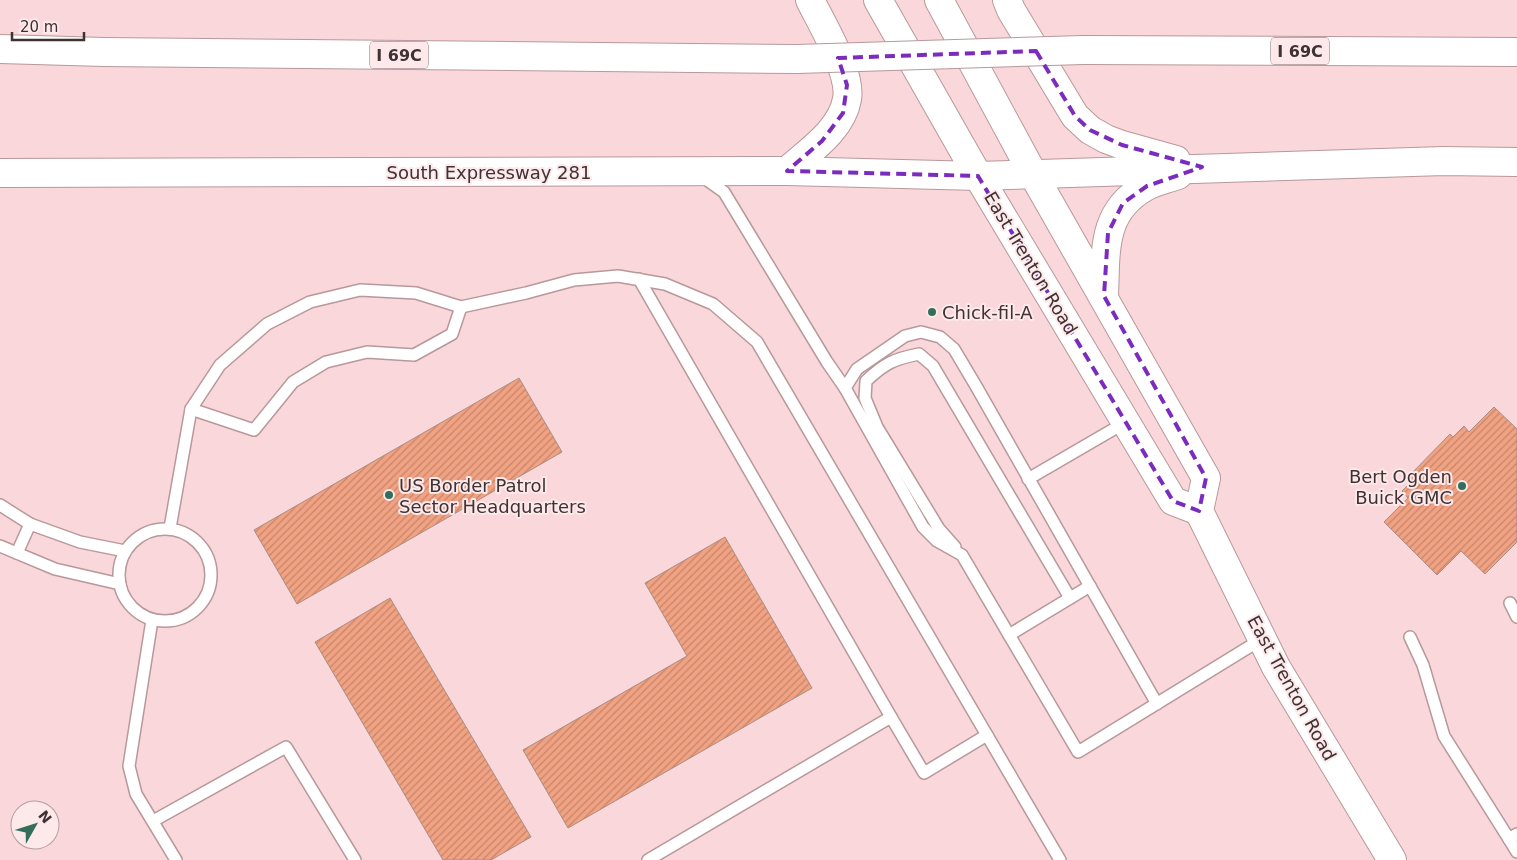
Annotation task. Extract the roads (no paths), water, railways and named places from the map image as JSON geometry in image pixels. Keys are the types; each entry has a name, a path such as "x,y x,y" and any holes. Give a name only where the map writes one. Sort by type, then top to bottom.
{"main road":[{"path":"787,171 829,133 842,113 848,99 847,85 842,67 810,0"},
{"name":"East Trenton Road","path":"878,0 978,176 1173,500 1199,511 1276,667 1392,860"},
{"path":"939,0 1033,174 1206,478 1199,511"},
{"path":"1008,0 1011,10 1075,116 1090,130 1122,145 1202,167"},
{"name":"I 69C","path":"0,49 104,52 797,59 1083,50 1517,52"},
{"path":"0,58 104,52"},
{"name":"South Expressway 281","path":"0,173 787,171 978,176 1202,167 1444,161 1517,162"},
{"path":"1104,296 1108,233 1123,203 1147,186 1202,167"}],"lane":[{"path":"696,172 724,192 827,362 845,388 923,527 937,541 962,555"},
{"path":"170,528 191,409 220,365 267,324 310,302 360,290 416,293 461,307 574,280 618,276 665,284 713,304 756,342 1060,860"},
{"path":"639,279 924,773 987,736"},
{"path":"191,409 254,430 293,382 326,362 367,352 414,355 452,334 461,307"},
{"path":"845,388 857,369 905,336 921,332 940,337 954,349 1157,704"},
{"path":"1070,598 934,366 919,354 897,358 878,369 866,381 865,398 877,427 939,529 962,555 1078,752 1262,639"},
{"path":"1028,479 1126,422"},
{"path":"0,505 30,524 80,542 126,551"},
{"path":"17,553 30,524"},
{"path":"170,528 198,541 207,554 211,569 211,584 206,599 196,611 183,619 168,622 152,620 138,614 128,603 118,574 121,559 129,546 140,536 154,530 170,528"},
{"path":"0,546 55,569 120,584"},
{"path":"1009,635 1090,586"},
{"path":"1510,603 1517,617"},
{"path":"152,620 130,766 136,794 176,860"},
{"path":"1410,637 1423,665 1444,736 1513,836 1517,852"},
{"path":"648,860 891,717"},
{"path":"152,821 286,747 355,860"}],"place":[{"name":"Chick-fil-A","path":"932,312"},
{"name":"Bert Ogden Buick GMC","path":"1462,486"},
{"name":"US Border Patrol Sector Headquarters","path":"389,495"}]}
